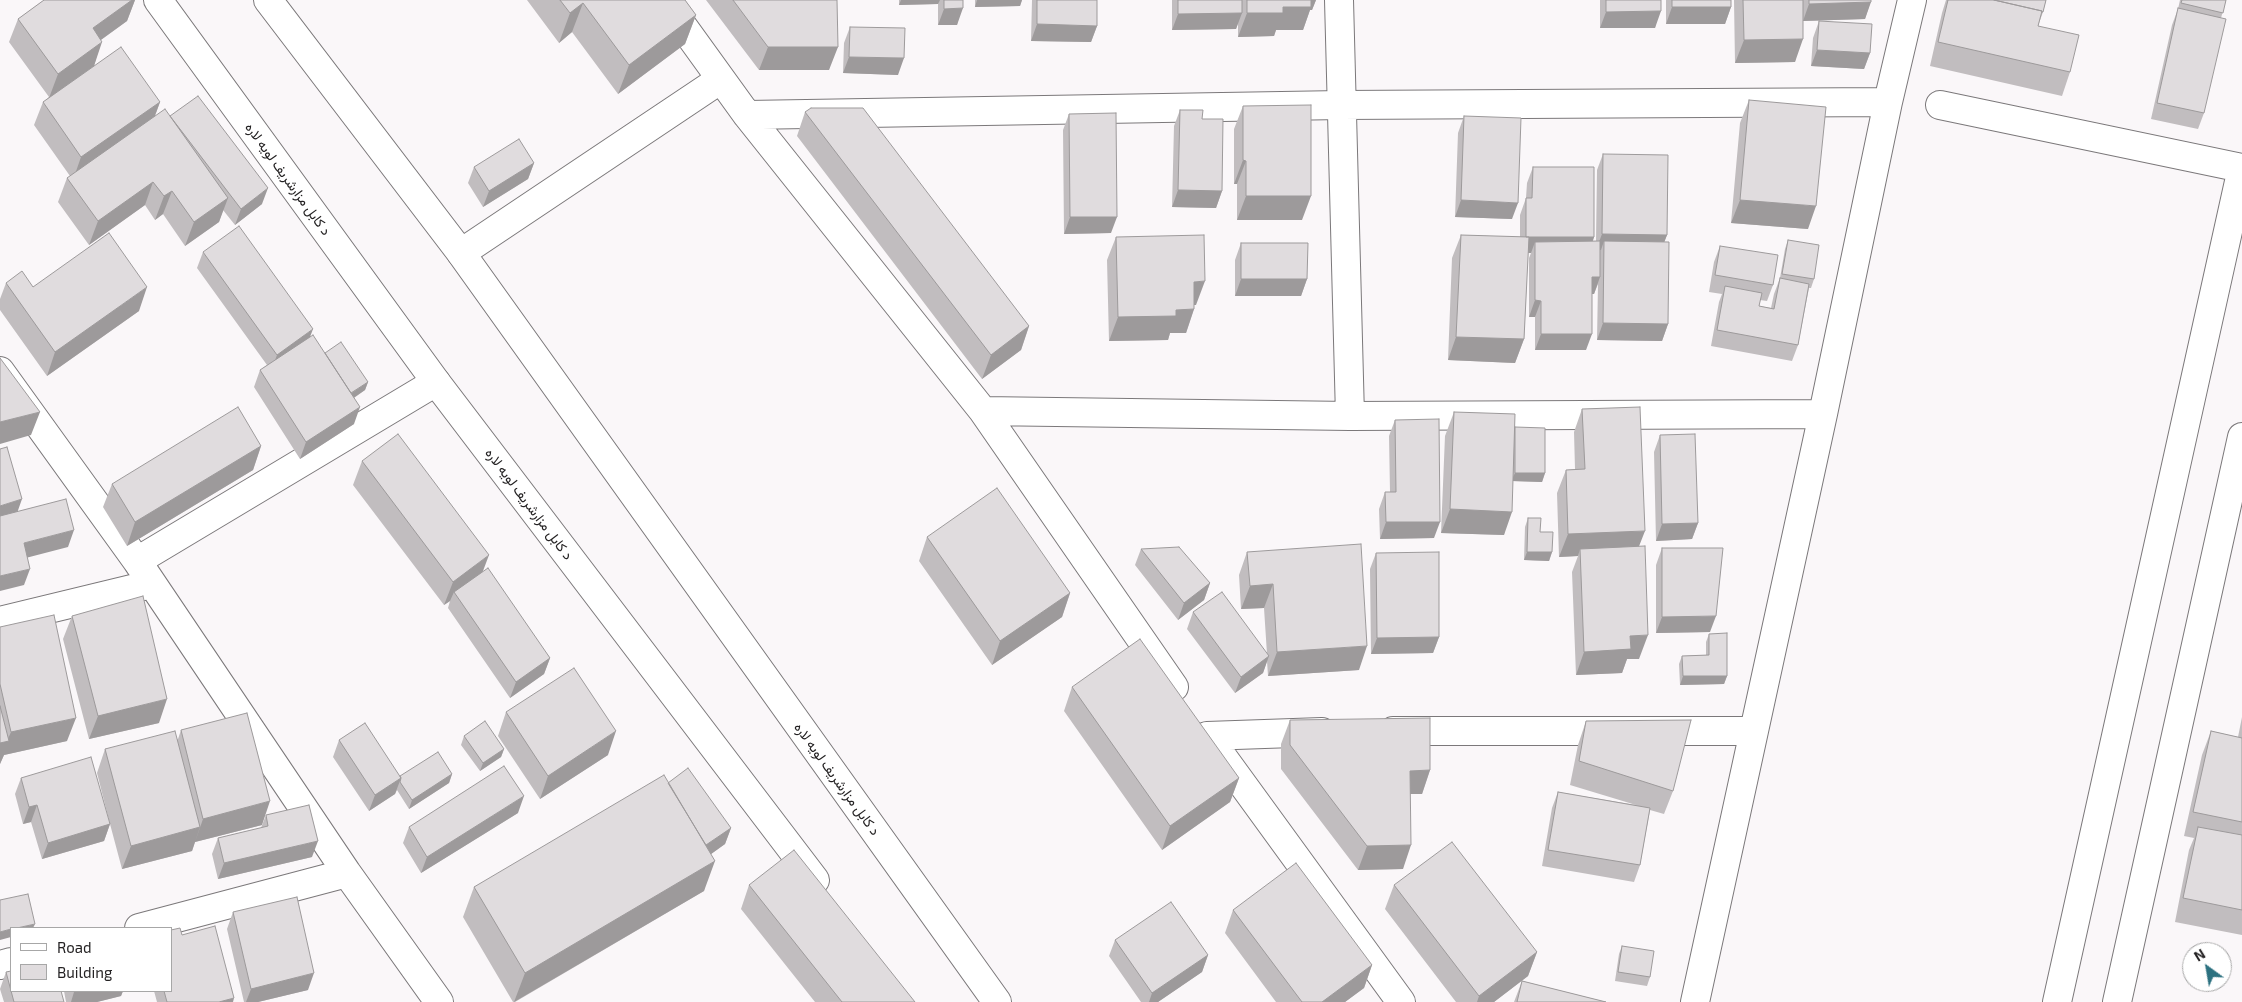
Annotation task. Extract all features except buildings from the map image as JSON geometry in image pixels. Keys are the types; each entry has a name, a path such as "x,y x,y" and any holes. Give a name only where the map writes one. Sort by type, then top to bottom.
{"main road":[{"name":"د کابل مزارشریف لویه لاره","path":"158,0 436,382 830,899"},
{"name":"د کابل مزارشریف لویه لاره","path":"268,0 461,252 997,1002"},
{"path":"664,0 747,115 984,411 1198,722 1401,1002"},
{"path":"1338,0 1350,416"},
{"path":"1695,1002 1823,414 1888,102 1912,0"},
{"path":"461,252 721,79"},
{"path":"747,115 1341,105 1888,102"},
{"path":"1940,105 2242,168 2057,1002"},
{"path":"0,371 137,562 347,873 439,1002"},
{"path":"137,562 436,382"},
{"path":"984,411 1350,416 1823,414"},
{"path":"2117,1002 2242,437"},
{"path":"0,621 152,584"},
{"path":"1198,722 1342,732"},
{"path":"1371,731 1754,731"},
{"path":"143,927 347,873"}]}
